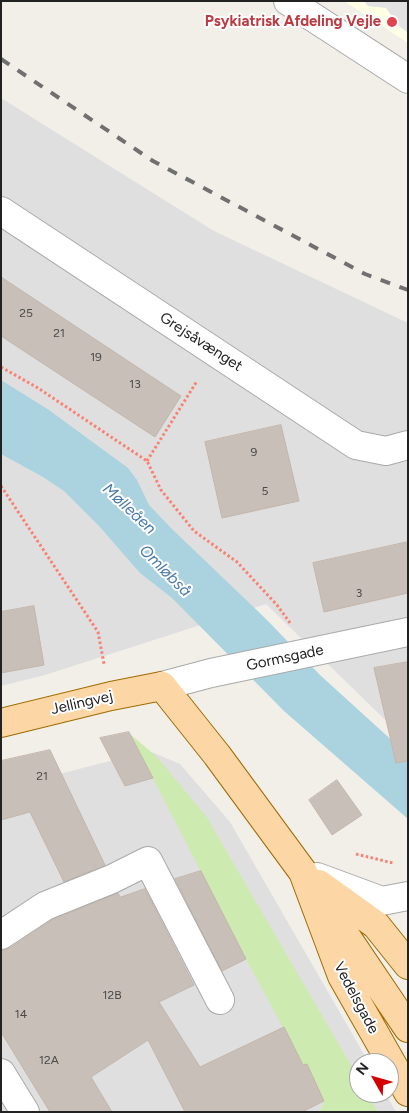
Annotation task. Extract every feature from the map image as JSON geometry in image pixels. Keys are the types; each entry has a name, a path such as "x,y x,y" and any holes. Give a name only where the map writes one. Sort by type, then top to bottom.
{"main road":[{"name":"Jellingvej","path":"1,723 111,696 162,686"},
{"name":"Vedelsgade","path":"162,686 303,872 342,976 408,1092"},
{"name":"Vedelsgade","path":"303,872 376,925 408,964"},
{"path":"303,872 408,1028"}],"street":[{"path":"288,1 408,79"},
{"name":"Grejsåvænget","path":"1,211 356,445 386,451 408,445"},
{"name":"Gormsgade","path":"162,686 212,673 408,632"},
{"path":"1,935 45,906 148,862 220,1000"},
{"path":"303,872 382,901 408,896"},
{"path":"1,1073 25,1112"}],"path":[{"path":"147,461 216,352"},
{"path":"1,367 38,388 147,461 161,490 194,531 237,562 277,605 310,653"},
{"path":"1,486 98,632 111,696"}],"shaded area":[{"name":"Psykiatrisk Afdeling Vejle","path":"344,1 408,1 408,43"},
{"path":"364,1 408,1 408,33 400,27 386,8 368,6"},
{"path":"1,98 214,231 408,323 408,742 266,604 45,675 1,686"},
{"path":"149,751 180,764 230,822 363,1053 349,1053 349,1103 391,1103 396,1112 1,1112 1,789"}],"green space":[{"path":"130,734 156,756 206,816 349,1062 349,1103 373,1103 378,1112 320,1112 324,1101 307,1065 303,1065"}],"water":[{"path":"1,380 49,410 128,468 137,480 149,505 172,529 266,619 320,675 408,755 408,819 284,711 172,598 140,573 99,526 64,491 1,454"}],"building":[{"path":"1,277 181,396 155,437 1,336"},
{"path":"281,425 299,501 222,518 205,442"},
{"path":"408,542 408,593 324,612 313,563"},
{"path":"34,606 44,665 1,673 1,612"},
{"path":"408,662 408,761 396,763 374,668"},
{"path":"129,732 153,778 125,786 100,738"},
{"path":"50,750 105,865 64,882 30,812 1,820 1,761"},
{"path":"337,780 362,815 332,835 309,800"},
{"path":"201,871 246,959 222,971 175,879"},
{"path":"145,889 194,985 159,1002 200,1067 284,1027 303,1065 307,1064 324,1101 302,1112 185,1112 148,1040 91,1077 112,1112 50,1112 1,1032 1,951 10,948 52,920 118,893 120,897"}],"railway":[{"path":"1,59 153,161 365,274 408,290"}],"place":[{"name":"Psykiatrisk Afdeling Vejle","path":"392,22"}],"water label":[{"name":"Mølleåen","path":"129,509"},
{"name":"Omløbså","path":"165,571"}]}
